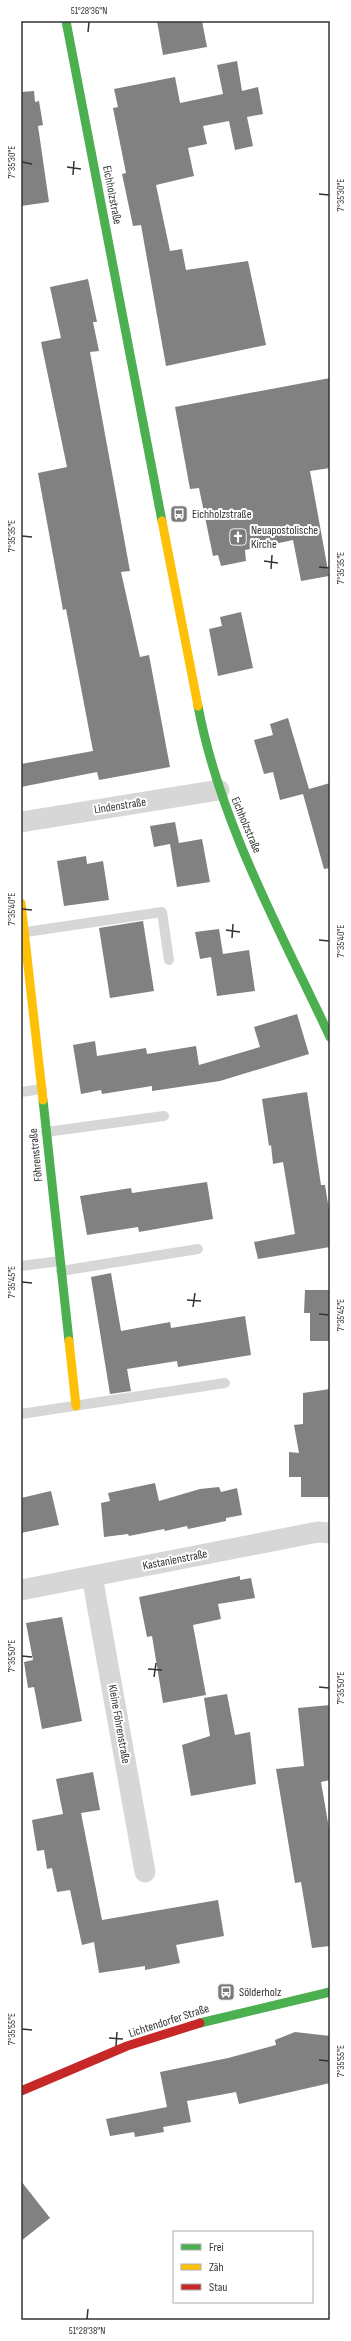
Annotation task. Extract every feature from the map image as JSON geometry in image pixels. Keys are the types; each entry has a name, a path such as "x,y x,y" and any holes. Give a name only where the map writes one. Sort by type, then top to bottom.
{"street":[{"name":"Eichholzstraße","path":"66,21 203,732 219,790 235,832 330,1037"},
{"name":"Lindenstraße","path":"21,822 219,790"},
{"name":"Föhrenstraße","path":"21,903 26,932 60,1266 76,1406"},
{"name":"Kastanienstraße","path":"21,1590 318,1532 330,1533"},
{"name":"Kleine Föhrenstraße","path":"92,1576 145,1872"},
{"name":"Lichtendorfer Straße","path":"21,2091 100,2056 177,2030 229,2015 330,1992"}],"lane":[{"path":"26,932 162,912 169,960"},
{"path":"21,1092 42,1089"},
{"path":"46,1132 164,1116"},
{"path":"21,1266 60,1266 198,1249"},
{"path":"21,1414 226,1383"}],"building":[{"path":"157,21 202,21 207,47 163,55"},
{"path":"237,61 242,91 258,87 263,114 247,117 253,146 235,150 229,121 203,126 207,144 188,148 194,176 156,185 170,251 182,249 186,270 248,261 266,345 166,366 141,225 133,226 122,174 126,173 113,108 118,107 114,89 175,77 180,103 223,94 217,65"},
{"path":"34,91 35,102 39,101 43,125 38,126 49,202 21,206 21,92"},
{"path":"88,279 97,322 93,322 99,351 90,352 130,571 121,572 140,657 149,655 170,767 99,780 97,772 21,787 21,764 93,751 66,609 63,610 38,473 67,467 41,342 61,338 50,287"},
{"path":"330,378 330,468 310,471 329,576 301,581 293,540 245,550 246,561 221,566 218,555 213,556 199,488 190,489 175,407"},
{"path":"241,612 253,668 218,676 209,629 222,626 220,617"},
{"path":"288,718 309,789 330,783 330,868 324,869 303,794 280,800 273,772 264,774 254,740 273,735 270,724"},
{"path":"175,822 179,843 202,839 210,882 177,887 170,844 154,847 150,826"},
{"path":"86,856 87,864 103,861 109,900 64,906 57,861"},
{"path":"143,921 154,991 110,998 99,928"},
{"path":"219,929 223,954 249,950 255,991 217,996 211,957 200,959 195,932"},
{"path":"297,1014 309,1054 220,1081 152,1091 152,1086 102,1094 101,1090 81,1094 73,1045 95,1041 97,1056 146,1048 147,1054 196,1046 199,1065 260,1047 254,1027"},
{"path":"307,1092 321,1185 325,1185 330,1216 330,1247 258,1259 254,1242 295,1234 283,1162 273,1164 262,1099"},
{"path":"207,1182 213,1219 139,1232 138,1227 87,1235 80,1196 131,1188 132,1193"},
{"path":"111,1273 121,1331 170,1322 171,1328 245,1316 251,1355 178,1367 177,1361 127,1369 131,1391 110,1394 91,1277"},
{"path":"305,1290 330,1290 330,1341 310,1341 310,1313 304,1313"},
{"path":"330,1389 330,1497 301,1497 301,1477 289,1477 289,1452 299,1453 294,1425 303,1424 303,1393"},
{"path":"155,1483 159,1501 200,1489 219,1487 221,1492 237,1488 242,1515 226,1518 226,1521 188,1529 187,1526 129,1536 128,1534 104,1537 101,1503 110,1501 108,1493"},
{"path":"51,1491 59,1525 21,1533 21,1498"},
{"path":"240,1576 240,1580 251,1578 255,1598 218,1604 221,1619 193,1625 206,1695 163,1703 152,1636 147,1637 139,1597"},
{"path":"62,1617 82,1721 42,1729 34,1687 28,1688 24,1662 33,1660 26,1623"},
{"path":"227,1694 235,1735 250,1732 256,1784 191,1796 182,1745 210,1736 204,1698"},
{"path":"330,1705 330,1780 321,1782 330,1834 330,1946 312,1948 301,1882 295,1883 276,1769 304,1766 298,1708"},
{"path":"93,1772 100,1810 81,1813 102,1920 218,1900 224,1936 176,1945 180,1963 145,1970 145,1966 99,1973 94,1942 82,1945 70,1890 57,1892 52,1868 47,1869 44,1850 37,1851 32,1820 63,1814 56,1779"},
{"path":"295,2032 330,2036 330,2083 239,2104 236,2092 187,2101 191,2122 163,2127 164,2132 135,2137 134,2132 110,2136 106,2119 167,2107 160,2072 228,2058 276,2045 275,2040"},
{"path":"21,2181 50,2218 21,2241"}],"traffic: fast":[{"path":"66,21 162,521"},
{"path":"198,706 208,749 236,834 272,916 330,1037"},
{"path":"43,1100 69,1341"},
{"path":"200,2023 330,1992"}],"traffic: slow":[{"path":"162,521 198,706"},
{"path":"21,903 43,1100"},
{"path":"69,1341 76,1406"}],"traffic: jam":[{"path":"21,2091 127,2046 200,2023"}],"place":[{"name":"Eichholzstraße","path":"179,514"},
{"name":"Neuapostolische Kirche","path":"238,537"},
{"name":"Sölderholz","path":"226,1992"}]}
